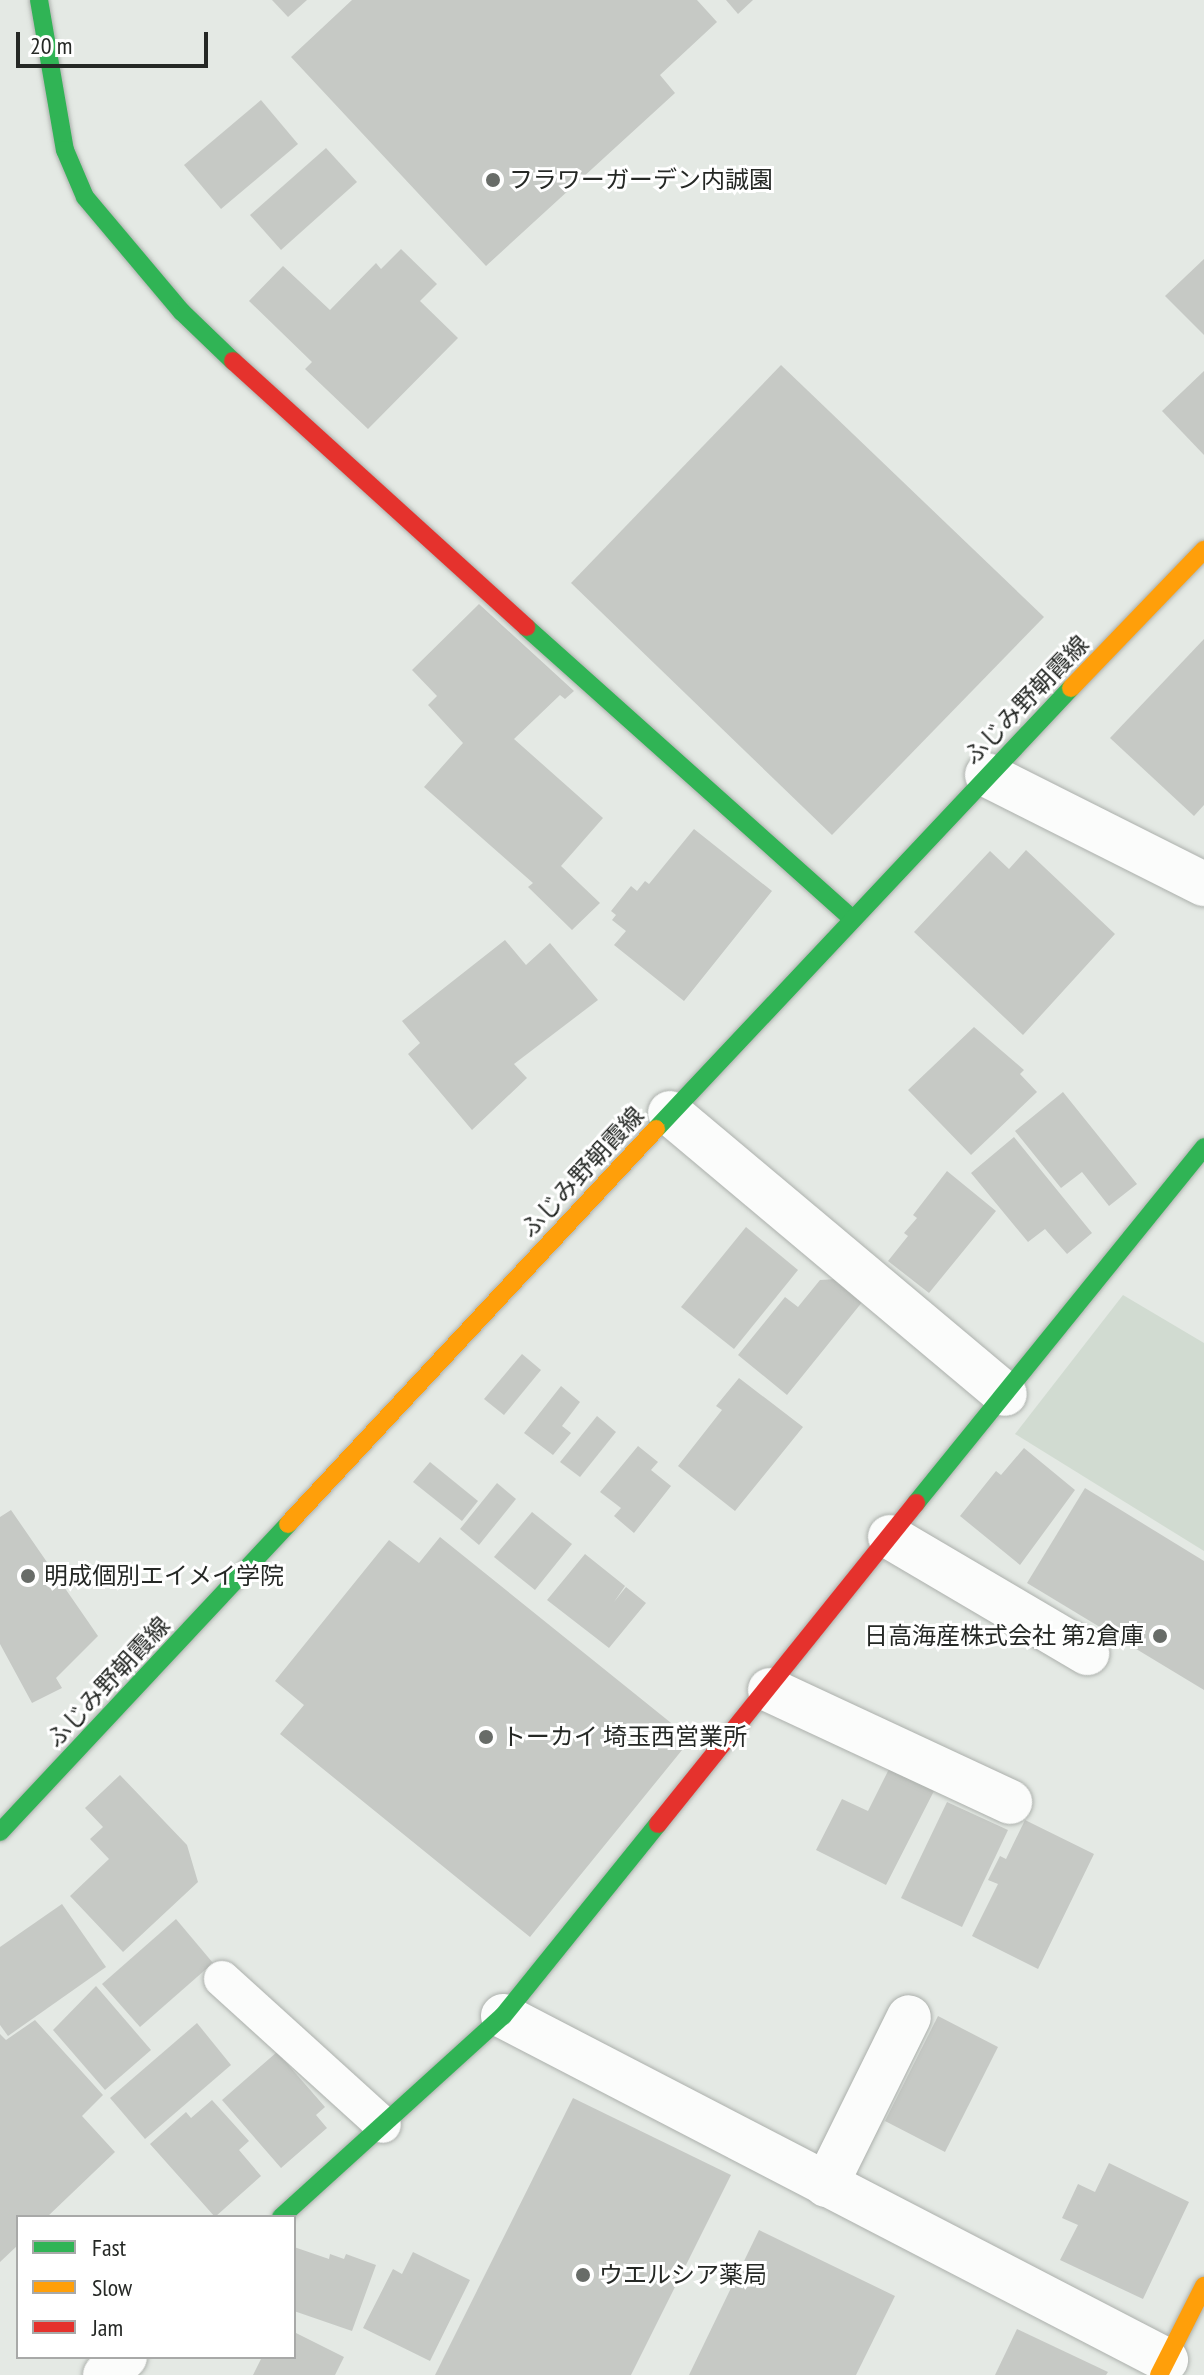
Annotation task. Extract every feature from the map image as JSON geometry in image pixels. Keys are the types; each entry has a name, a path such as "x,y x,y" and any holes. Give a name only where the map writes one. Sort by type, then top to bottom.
{"street":[{"path":"39,0 65,150 85,197 182,312 312,436 853,919"},
{"name":"ふじみ野朝霞線","path":"0,1832 987,775 1204,550"},
{"path":"987,775 1204,884"},
{"path":"670,1113 1005,1394"},
{"path":"283,2215 503,2016 770,1690 1204,1147"},
{"path":"890,1537 1087,1653"},
{"path":"770,1690 1010,1802"},
{"path":"503,2016 826,2185 1163,2368 1204,2286"},
{"path":"826,2185 909,2017"},
{"path":"105,2375 123,2359"}],"lane":[{"path":"222,1979 383,2125"}],"shaded area":[{"path":"1123,1295 1204,1343 1204,1551 1015,1434"}],"building":[{"path":"272,0 307,0 288,17"},
{"name":"フラワーガーデン内誠園","path":"352,0 697,0 717,22 660,75 675,93 486,266 291,57"},
{"path":"726,0 753,0 738,14"},
{"path":"261,100 298,144 221,209 184,165"},
{"path":"326,148 357,182 281,250 250,215"},
{"path":"401,249 437,284 420,301 458,338 368,429 305,369 312,362 249,301 283,266 330,310 376,263 381,269"},
{"path":"1204,259 1204,335 1165,296"},
{"path":"781,365 1044,617 832,835 571,583"},
{"path":"1204,371 1204,455 1162,411"},
{"path":"479,604 574,691 565,699 560,695 514,739 603,818 561,866 600,903 572,930 528,887 533,883 424,787 463,743 428,705 437,696 412,670"},
{"path":"1204,639 1204,805 1194,816 1110,738"},
{"path":"694,829 772,891 684,1001 614,945 626,931 612,920 616,915 611,911 631,886 637,891 645,881 649,884"},
{"path":"1026,850 1115,934 1023,1035 914,932 990,851 1009,869"},
{"path":"505,940 526,965 550,943 598,1000 514,1064 527,1078 472,1130 408,1054 420,1043 402,1021"},
{"path":"974,1027 1024,1070 1020,1074 1037,1092 971,1155 908,1090"},
{"path":"1063,1092 1137,1184 1109,1206 1082,1172 1061,1188 1015,1131"},
{"path":"1014,1137 1092,1233 1067,1254 1045,1229 1028,1242 971,1173"},
{"path":"947,1171 996,1211 929,1293 888,1261 908,1236 904,1233 917,1218 913,1215"},
{"path":"746,1227 798,1270 734,1349 681,1307"},
{"path":"836,1279 863,1301 787,1395 738,1355 785,1297 798,1307 820,1280"},
{"path":"522,1354 541,1370 504,1415 484,1399"},
{"path":"739,1378 803,1427 735,1511 678,1466 722,1410 716,1406"},
{"path":"561,1386 580,1402 562,1426 571,1433 553,1455 524,1433"},
{"path":"597,1416 616,1432 580,1477 560,1462"},
{"path":"638,1446 658,1462 651,1470 671,1486 634,1533 614,1516 621,1508 600,1492"},
{"path":"1024,1448 1075,1490 1020,1565 960,1516 996,1471 1001,1475"},
{"path":"430,1462 478,1501 462,1521 413,1482"},
{"path":"497,1483 516,1499 479,1545 460,1529"},
{"name":"日高海産株式会社 第2倉庫","path":"1085,1488 1204,1561 1204,1690 1027,1583"},
{"name":"明成個別エイメイ学院","path":"11,1510 98,1636 56,1678 62,1688 32,1703 0,1644 0,1517"},
{"path":"532,1512 572,1544 535,1590 494,1557"},
{"name":"トーカイ 埼玉西営業所","path":"440,1537 691,1739 530,1937 280,1734 304,1705 275,1681 389,1540 419,1563"},
{"path":"585,1554 625,1586 614,1602 626,1587 646,1603 609,1648 547,1600"},
{"path":"889,1769 934,1791 886,1885 816,1850 842,1799 868,1811"},
{"path":"120,1775 187,1845 198,1882 123,1952 70,1896 109,1859 90,1839 103,1827 85,1808"},
{"path":"947,1802 1008,1830 962,1927 901,1898"},
{"path":"1025,1820 1094,1854 1038,1969 972,1936 998,1884 988,1880 1000,1856 1006,1859"},
{"path":"62,1904 106,1967 8,2036 0,2025 0,1947"},
{"path":"176,1919 213,1963 140,2027 102,1984"},
{"path":"96,1986 151,2050 105,2090 53,2030"},
{"path":"938,2016 998,2047 945,2152 885,2121"},
{"path":"35,2020 103,2095 82,2116 115,2152 49,2215 16,2215 16,2247 0,2262 0,2034 6,2040"},
{"path":"197,2023 231,2065 145,2139 110,2098"},
{"path":"277,2052 325,2107 316,2115 327,2128 281,2168 222,2100"},
{"name":"ウエルシア薬局","path":"573,2098 731,2175 631,2375 435,2375"},
{"path":"212,2100 249,2141 239,2150 261,2176 217,2215 213,2215 150,2144 186,2112 191,2118"},
{"path":"1109,2163 1189,2202 1143,2299 1060,2260 1078,2225 1062,2218 1078,2184 1095,2192"},
{"path":"759,2230 895,2296 856,2375 689,2375"},
{"path":"296,2248 329,2259 330,2254 344,2259 346,2254 376,2265 352,2331 296,2312"},
{"path":"413,2252 470,2280 430,2361 363,2328 393,2269 402,2274"},
{"path":"1017,2329 1108,2372 1106,2375 995,2375"},
{"path":"296,2333 344,2357 335,2375 253,2375 261,2359 296,2359"}],"traffic: fast":[{"path":"39,0 65,150 85,197 182,312 233,361"},
{"path":"526,627 853,919"},
{"path":"656,1129 1071,688"},
{"path":"916,1503 1204,1147"},
{"path":"0,1832 288,1524"},
{"path":"283,2215 503,2016 658,1824"}],"traffic: slow":[{"path":"1071,688 1204,550"},
{"path":"288,1524 656,1129"},
{"path":"1159,2375 1204,2286"}],"traffic: jam":[{"path":"233,361 526,627"},
{"path":"658,1824 916,1503"}],"place":[{"name":"フラワーガーデン内誠園","path":"493,180"},
{"name":"明成個別エイメイ学院","path":"28,1576"},
{"name":"日高海産株式会社 第2倉庫","path":"1160,1636"},
{"name":"トーカイ 埼玉西営業所","path":"486,1737"},
{"name":"ウエルシア薬局","path":"583,2275"}]}
